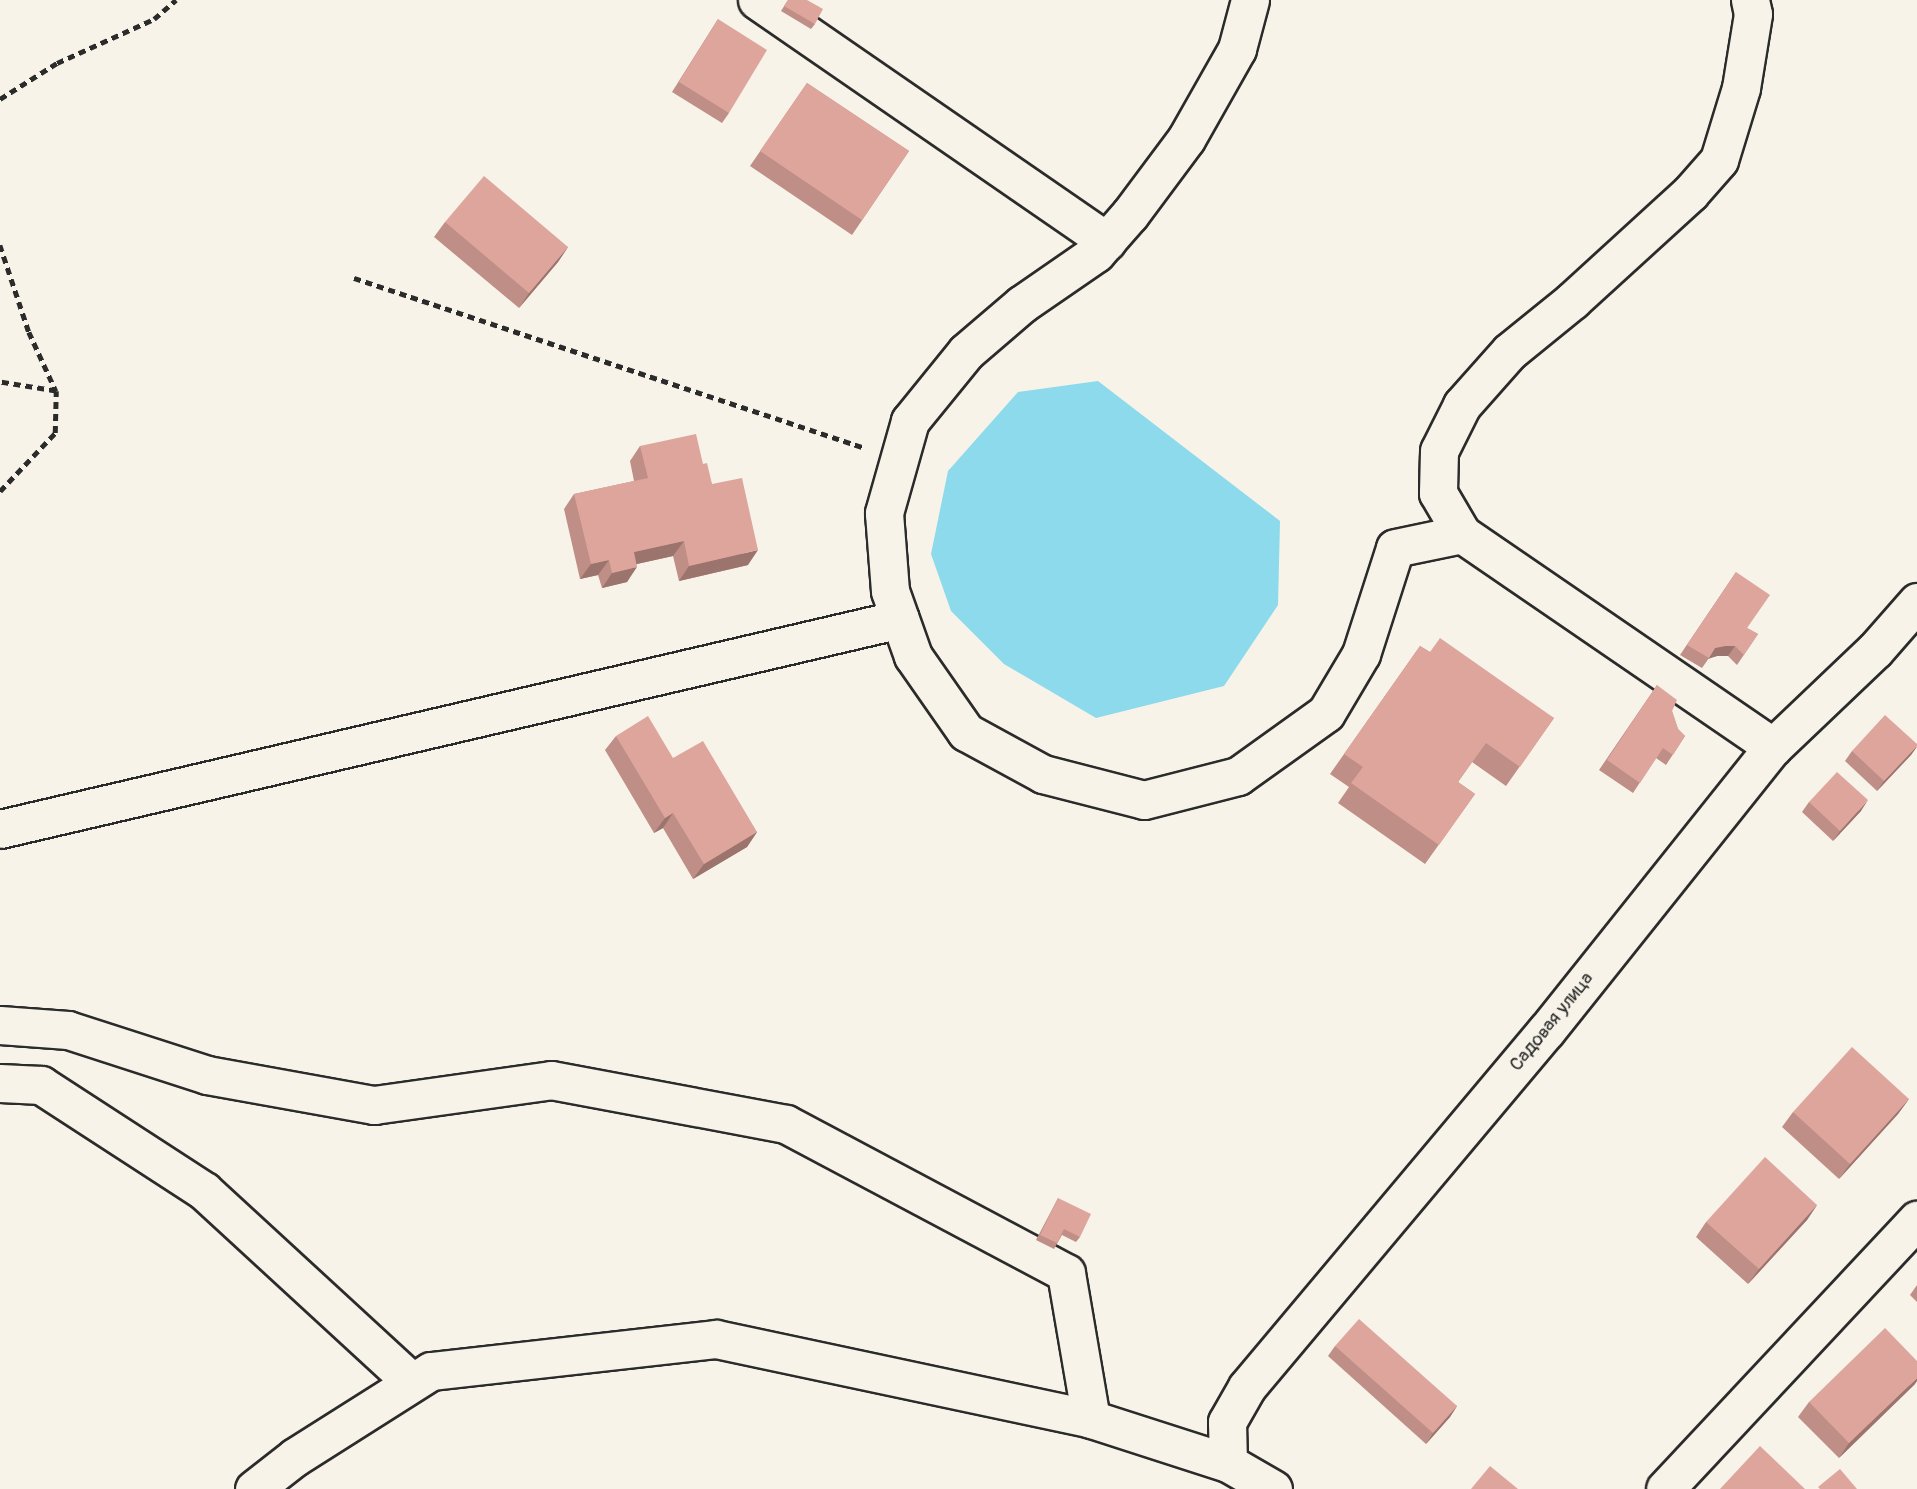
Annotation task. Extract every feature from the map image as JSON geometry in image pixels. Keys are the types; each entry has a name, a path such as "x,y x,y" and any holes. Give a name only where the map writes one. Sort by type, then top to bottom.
{"street":[{"path":"757,0 1107,241"},
{"path":"1250,0 1237,49 1186,139 1107,241 1096,253 1022,304 965,352 910,421 884,513 890,591 913,656 966,732 1042,774 1144,800 1238,776 1325,713 1361,654 1395,548 1462,534"},
{"path":"1750,0 1753,14 1741,88 1719,160 1690,193 1573,300 1509,352 1462,405 1439,451 1438,493 1462,534 1773,747"},
{"name":"Садовая улица","path":"1228,1462 1227,1422 1247,1387 1546,1031 1773,747 1875,650 1917,602"},
{"path":"0,829 900,619"},
{"path":"0,1025 68,1030 207,1075 374,1105 551,1080 786,1124 1066,1273 1091,1419"},
{"path":"0,1083 41,1085 204,1191 412,1382"},
{"path":"1665,1489 1917,1220"},
{"path":"254,1489 295,1457 430,1371 716,1339 1091,1419 1228,1462 1273,1489"}],"path":[{"path":"0,99 57,63 154,19 176,0"},
{"path":"0,245 29,332 56,391 55,433 0,491"},
{"path":"354,278 899,459"},
{"path":"0,382 56,391"}],"water":[{"path":"1098,381 1280,521 1278,605 1224,686 1096,718 1004,664 951,611 931,554 948,471 1018,392"}],"building":[{"path":"788,0 807,0 823,9 815,24 784,6"},
{"path":"718,19 767,50 729,113 679,82"},
{"path":"807,83 909,151 862,220 760,151"},
{"path":"484,176 568,247 529,293 445,222"},
{"path":"696,434 703,464 707,463 712,484 742,478 758,550 689,566 684,541 634,552 637,567 612,573 609,560 591,564 574,494 648,478 640,446"},
{"path":"1736,572 1770,595 1747,628 1758,634 1744,655 1735,646 1725,646 1715,648 1709,658 1687,645"},
{"path":"1440,638 1554,718 1520,767 1486,743 1458,782 1475,794 1439,845 1351,783 1363,767 1344,754 1420,646 1430,652"},
{"path":"1657,685 1677,700 1672,711 1678,729 1685,736 1673,755 1663,748 1640,783 1607,760"},
{"path":"1885,715 1917,746 1884,781 1852,751"},
{"path":"648,716 673,758 703,741 757,832 704,864 673,813 665,818 616,736"},
{"path":"1837,772 1868,800 1840,831 1809,802"},
{"path":"1852,1047 1909,1099 1850,1164 1793,1112"},
{"path":"1765,1157 1817,1205 1759,1269 1706,1222"},
{"path":"1058,1198 1091,1214 1080,1237 1064,1229 1057,1243 1040,1235"},
{"path":"1359,1319 1457,1406 1433,1433 1335,1346"},
{"path":"1885,1328 1917,1361 1917,1378 1849,1443 1809,1402"},
{"path":"1760,1446 1805,1489 1720,1489"},
{"path":"1490,1466 1518,1489 1471,1489"},
{"path":"1840,1469 1857,1489 1818,1487"}]}
